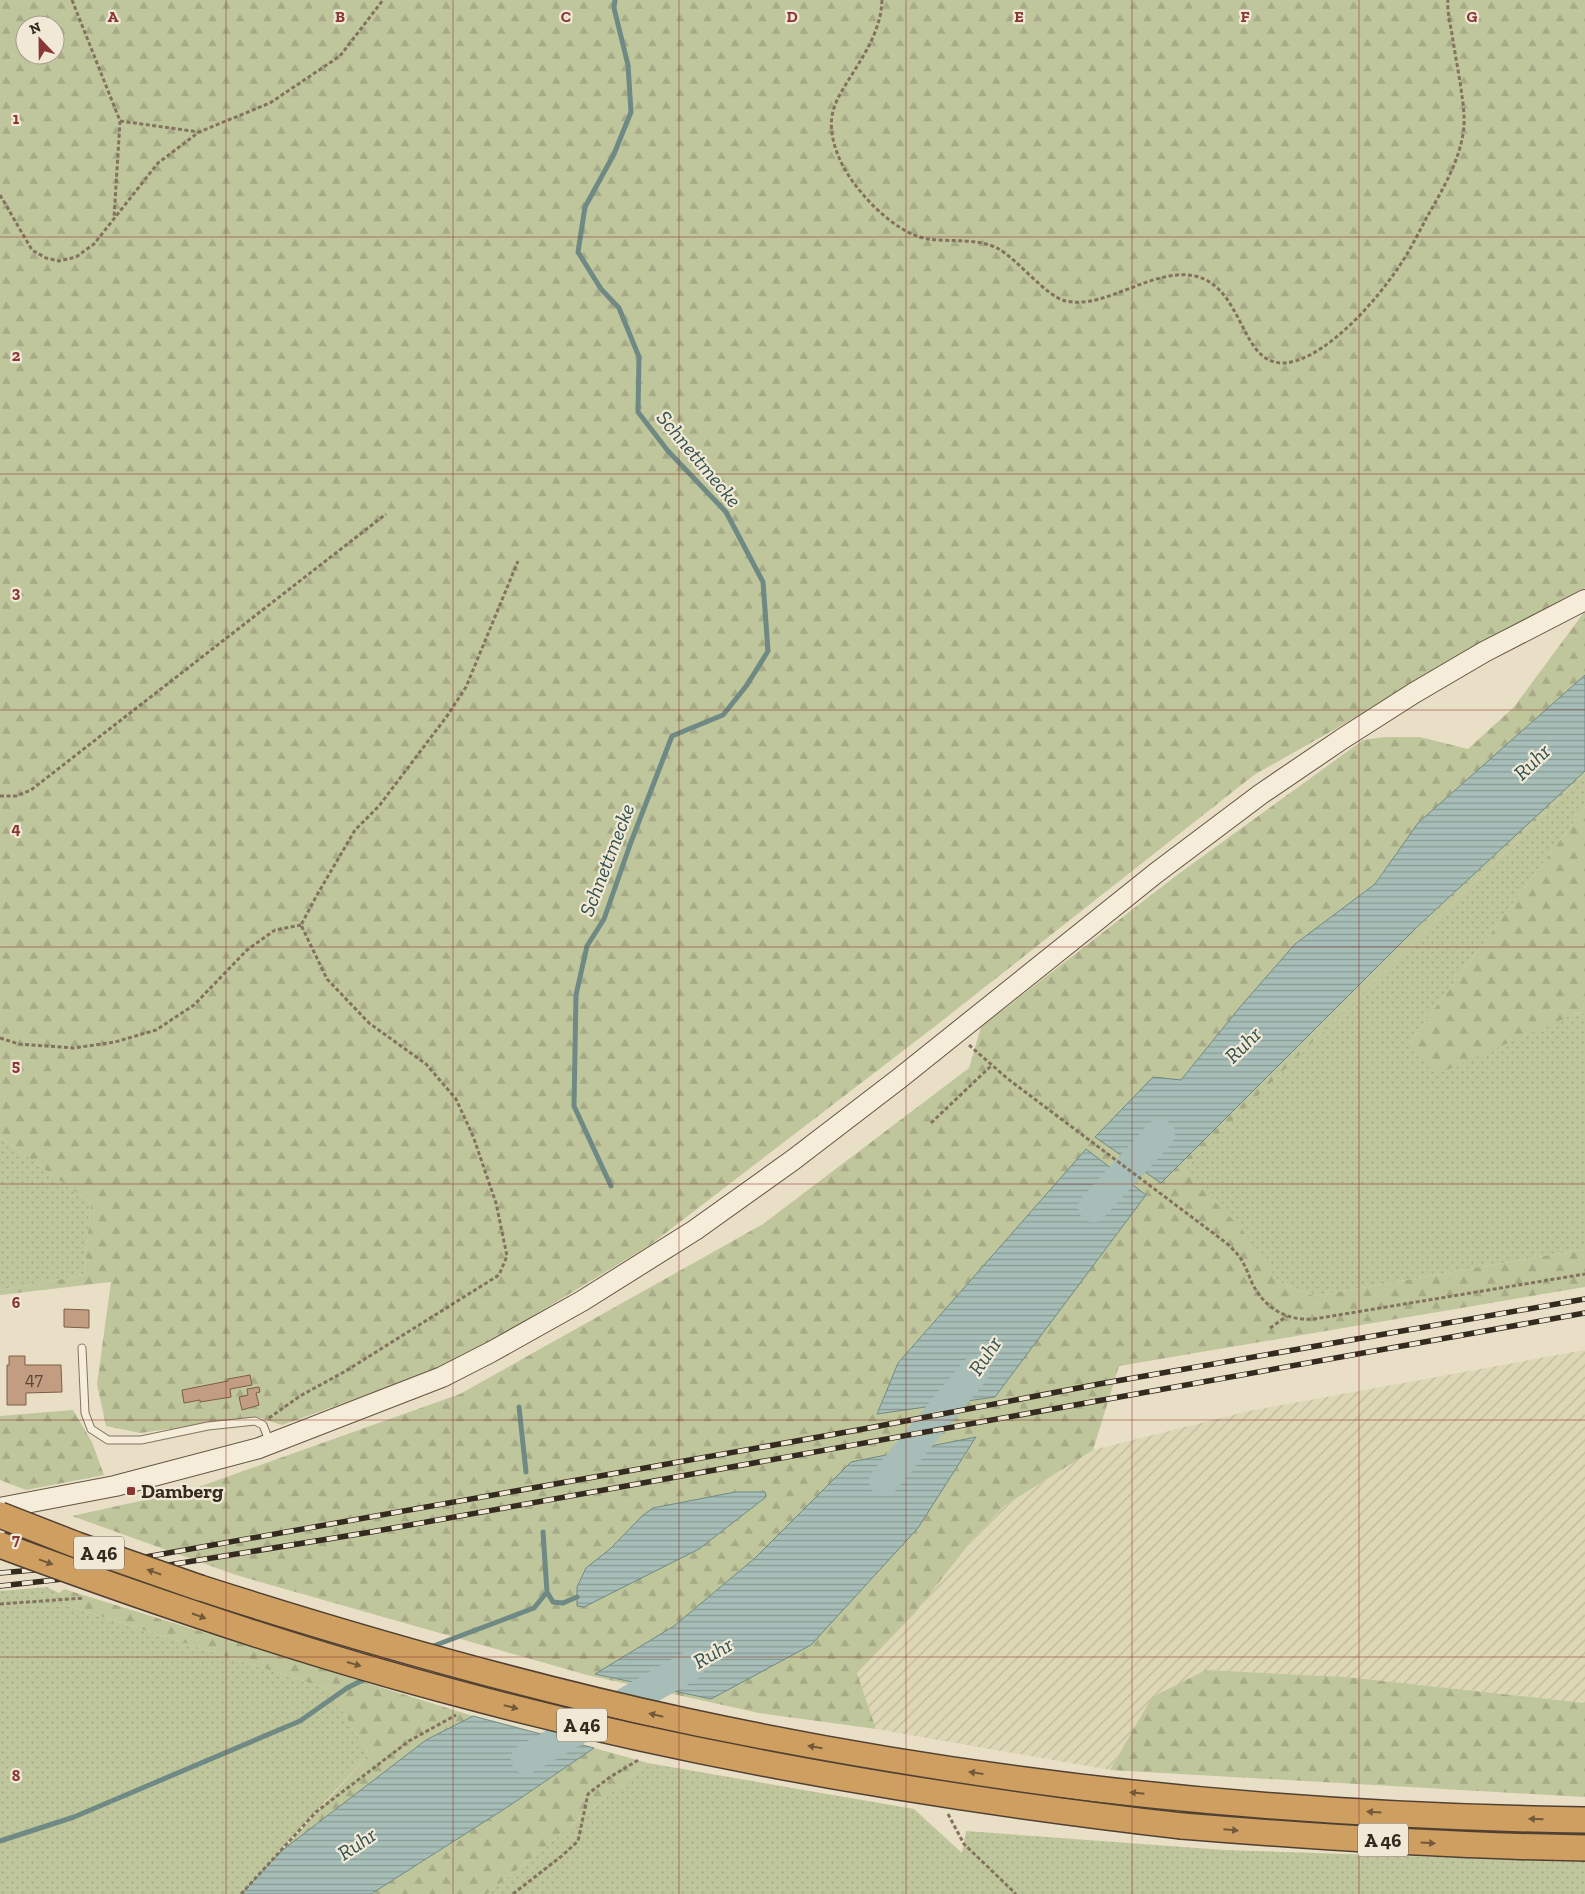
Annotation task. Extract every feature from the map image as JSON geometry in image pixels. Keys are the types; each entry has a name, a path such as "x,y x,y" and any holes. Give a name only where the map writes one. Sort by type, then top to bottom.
{"highway":[{"name":"A 46","path":"0,1515 77,1545 310,1624 441,1662 686,1722 868,1756 1060,1784 1186,1798 1458,1817 1585,1820"},
{"name":"A 46","path":"0,1545 110,1586 342,1661 460,1694 579,1724 698,1751 818,1775 1060,1812 1182,1826 1330,1838 1585,1848"}],"main road":[{"path":"0,1508 115,1486 259,1448 442,1377 582,1302 651,1259 739,1200 848,1119 1149,878 1260,794 1414,693 1484,652 1585,600"}],"lane":[{"path":"82,1348 85,1412 92,1429 108,1440 140,1440 208,1426 254,1421 263,1425 270,1444"}],"path":[{"path":"72,0 120,121 114,218"},
{"path":"0,195 32,250 46,258 59,261 76,257 94,244 158,163 200,132 270,103 340,56 384,0"},
{"path":"882,0 876,34 836,102 832,116 832,134 838,157 859,190 887,218 914,236 994,246 1004,252 1052,294 1064,301 1085,301 1099,298 1172,275 1194,276 1213,283 1231,305 1253,346 1260,355 1267,361 1282,363 1305,357 1329,343 1363,311 1398,268 1449,176 1460,146 1464,117 1448,0"},
{"path":"120,121 200,132"},
{"path":"0,796 16,796 31,790 386,514"},
{"path":"301,925 316,895 355,830 379,806 447,716 466,687 518,561"},
{"path":"0,1038 19,1044 74,1048 115,1042 156,1030 194,1005 247,950 275,930 301,925"},
{"path":"260,1424 300,1396 344,1372 499,1275 507,1256 496,1203 473,1136 456,1099 426,1064 368,1023 328,979 301,925"},
{"path":"970,1046 1033,1098 1225,1242 1241,1260 1252,1283 1264,1301 1277,1312 1287,1316 1314,1318 1585,1274"},
{"path":"931,1122 992,1065"},
{"path":"1270,1328 1287,1316"},
{"path":"241,1894 316,1812 409,1741 457,1714"},
{"path":"513,1894 578,1841 588,1794 610,1777 644,1757"},
{"path":"946,1809 952,1825 964,1844 1016,1894"}],"shaded area":[{"path":"1585,1350 1585,1703 1346,1677 1206,1670 1152,1697 1110,1770 876,1729 857,1673 914,1614 969,1544 1004,1506 1093,1450 1249,1411"}],"green space":[{"path":"0,0 1585,0 1585,588 1254,775 938,1024 650,1245 454,1364 282,1425 257,1417 140,1433 106,1426 97,1384 111,1282 0,1295 0,1290 84,1275 91,1203 0,1137"},
{"path":"1585,611 1585,675 1418,823 1375,884 1295,944 1240,1007 1181,1080 1096,1137 1161,1183 1417,927 1585,771 1183,1170 1241,1228 1279,1282 1314,1296 1585,1249 1585,1287 1119,1366 1093,1450 1004,1506 969,1544 914,1614 857,1673 876,1729 759,1713 587,1675 236,1575 72,1516 190,1490 460,1394 763,1224 969,1068 981,1027 1177,875 1363,740 1385,737 1420,737 1468,749 1514,707","holes":["1086,1150 877,1413 898,1363","766,1497 699,1549 584,1606 586,1568 610,1549 642,1516","755,1558 711,1699 596,1674 674,1626"]},
{"path":"1585,773 1585,807 1409,1043 1585,1012 1585,1249 1314,1296 1279,1282 1263,1261 1183,1170"},
{"path":"1585,807 1585,1012 1577,1013 1440,1073 1409,1043"},
{"path":"0,1137 91,1203 84,1275 0,1290"},
{"path":"73,1410 92,1442 104,1475 26,1490 0,1480 0,1416"},
{"path":"47,1587 59,1593 59,1603 329,1689 369,1754 240,1894 0,1894 0,1591"},
{"path":"64,1589 473,1716 426,1740 282,1851 369,1754 329,1689 59,1603 59,1593"},
{"path":"1206,1670 1346,1677 1585,1703 1585,1797 1110,1770 1152,1697"},
{"path":"594,1748 648,1763 487,1894 371,1894 509,1806"},
{"path":"648,1763 914,1809 962,1853 966,1831 1224,1850 1585,1862 1585,1894 487,1894"}],"water":[{"path":"1585,675 1585,771 1417,927 1161,1183 1095,1137 1153,1077 1181,1080 1240,1007 1295,944 1375,884 1418,823"},
{"path":"1086,1149 1146,1195 995,1397 877,1414 898,1363"},
{"path":"976,1437 918,1528 811,1645 711,1699 595,1674 674,1626 755,1558 851,1462"},
{"path":"735,1492 765,1492 766,1497 699,1549 584,1607 577,1606 577,1587 586,1568 610,1549 642,1516 653,1508"},
{"path":"473,1716 594,1748 509,1806 371,1894 241,1894 280,1852 426,1740"}],"building":[{"path":"64,1309 89,1310 89,1328 64,1327"},
{"path":"9,1356 25,1356 25,1365 61,1365 62,1392 26,1393 26,1405 7,1405 7,1365 9,1365"},
{"path":"250,1375 252,1385 230,1389 231,1397 184,1403 182,1390"},
{"path":"259,1387 260,1392 256,1393 259,1405 242,1410 239,1397 248,1395 247,1389"}],"waterway":[{"name":"Schnettmecke","path":"611,1186 574,1106 576,995 587,946 604,919 631,842 672,736 723,715 747,685 768,651 763,582 726,512 668,451 638,412 639,357 619,308 601,289 578,252 585,207 614,154 631,112 628,65 614,8 615,0"},
{"name":"Ruhr","path":"1093,1207 1160,1134"},
{"name":"Ruhr","path":"884,1481 974,1372"},
{"path":"519,1407 526,1472"},
{"path":"543,1532 547,1592 553,1602 563,1603 577,1597"},
{"path":"428,1648 534,1608 547,1592"},
{"name":"Ruhr","path":"526,1759 690,1666"},
{"path":"0,1841 74,1817 300,1721 347,1688 369,1677"}],"railway":[{"path":"0,1573 112,1563 858,1430 1099,1384 1585,1299"},
{"path":"0,1586 126,1572 371,1532 1585,1313"}],"place":[{"name":"Damberg","path":"131,1491"}]}
